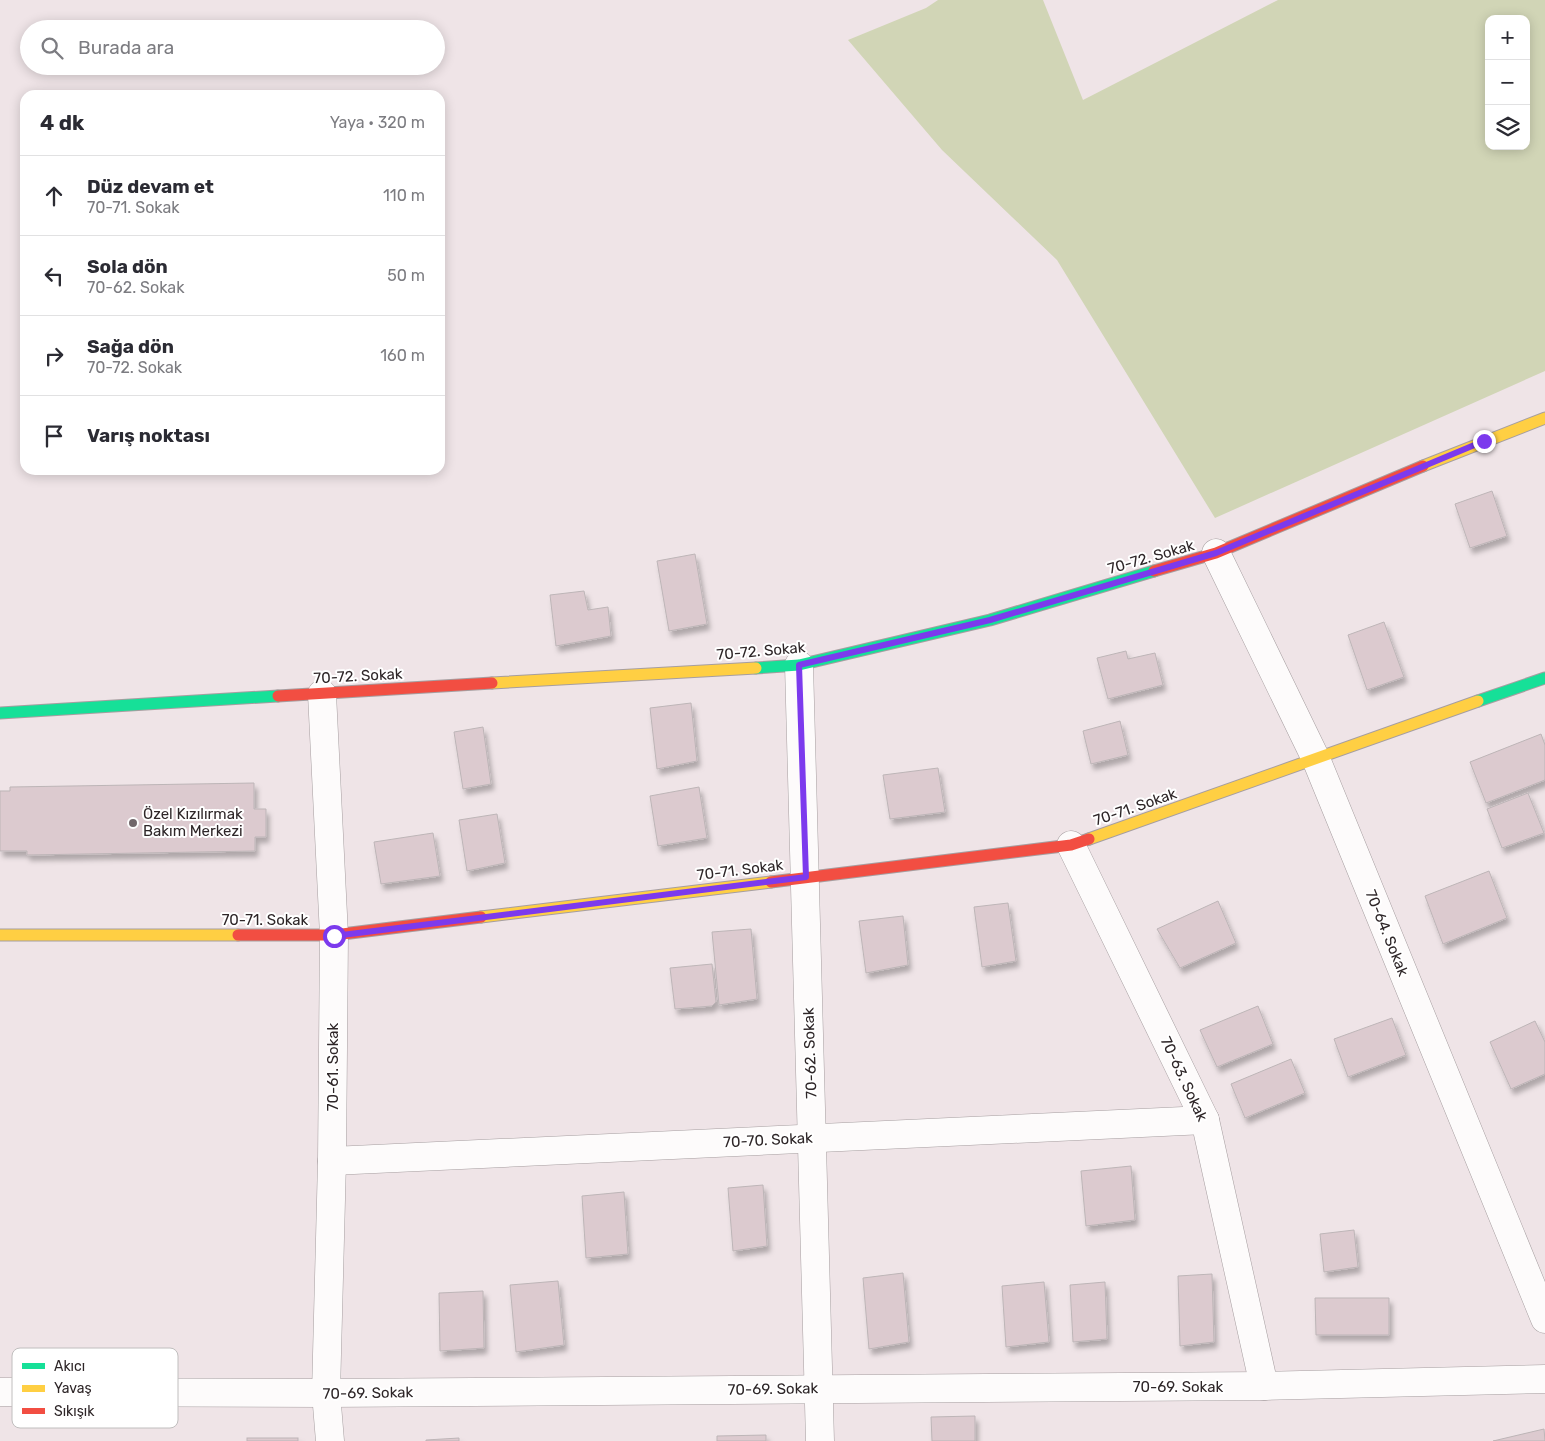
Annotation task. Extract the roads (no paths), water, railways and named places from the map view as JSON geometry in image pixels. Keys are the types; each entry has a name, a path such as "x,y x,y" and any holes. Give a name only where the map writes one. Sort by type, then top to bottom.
{"street":[{"name":"70-72. Sokak","path":"0,713 799,665 990,620 1216,553 1484,441 1545,418"},
{"name":"70-64. Sokak","path":"1216,553 1316,759 1545,1319"},
{"name":"70-62. Sokak","path":"799,665 820,1441"},
{"name":"70-71. Sokak","path":"0,935 334,936 1071,845 1545,678"},
{"name":"70-61. Sokak","path":"322,694 334,936 332,1161 326,1393 330,1441"},
{"name":"70-63. Sokak","path":"1071,845 1205,1120 1264,1386"},
{"name":"70-70. Sokak","path":"332,1161 1205,1120"},
{"name":"70-69. Sokak","path":"178,1393 1264,1386 1545,1379"}],"place":[{"name":"Özel Kızılırmak Bakım Merkezi","path":"133,823"}]}
